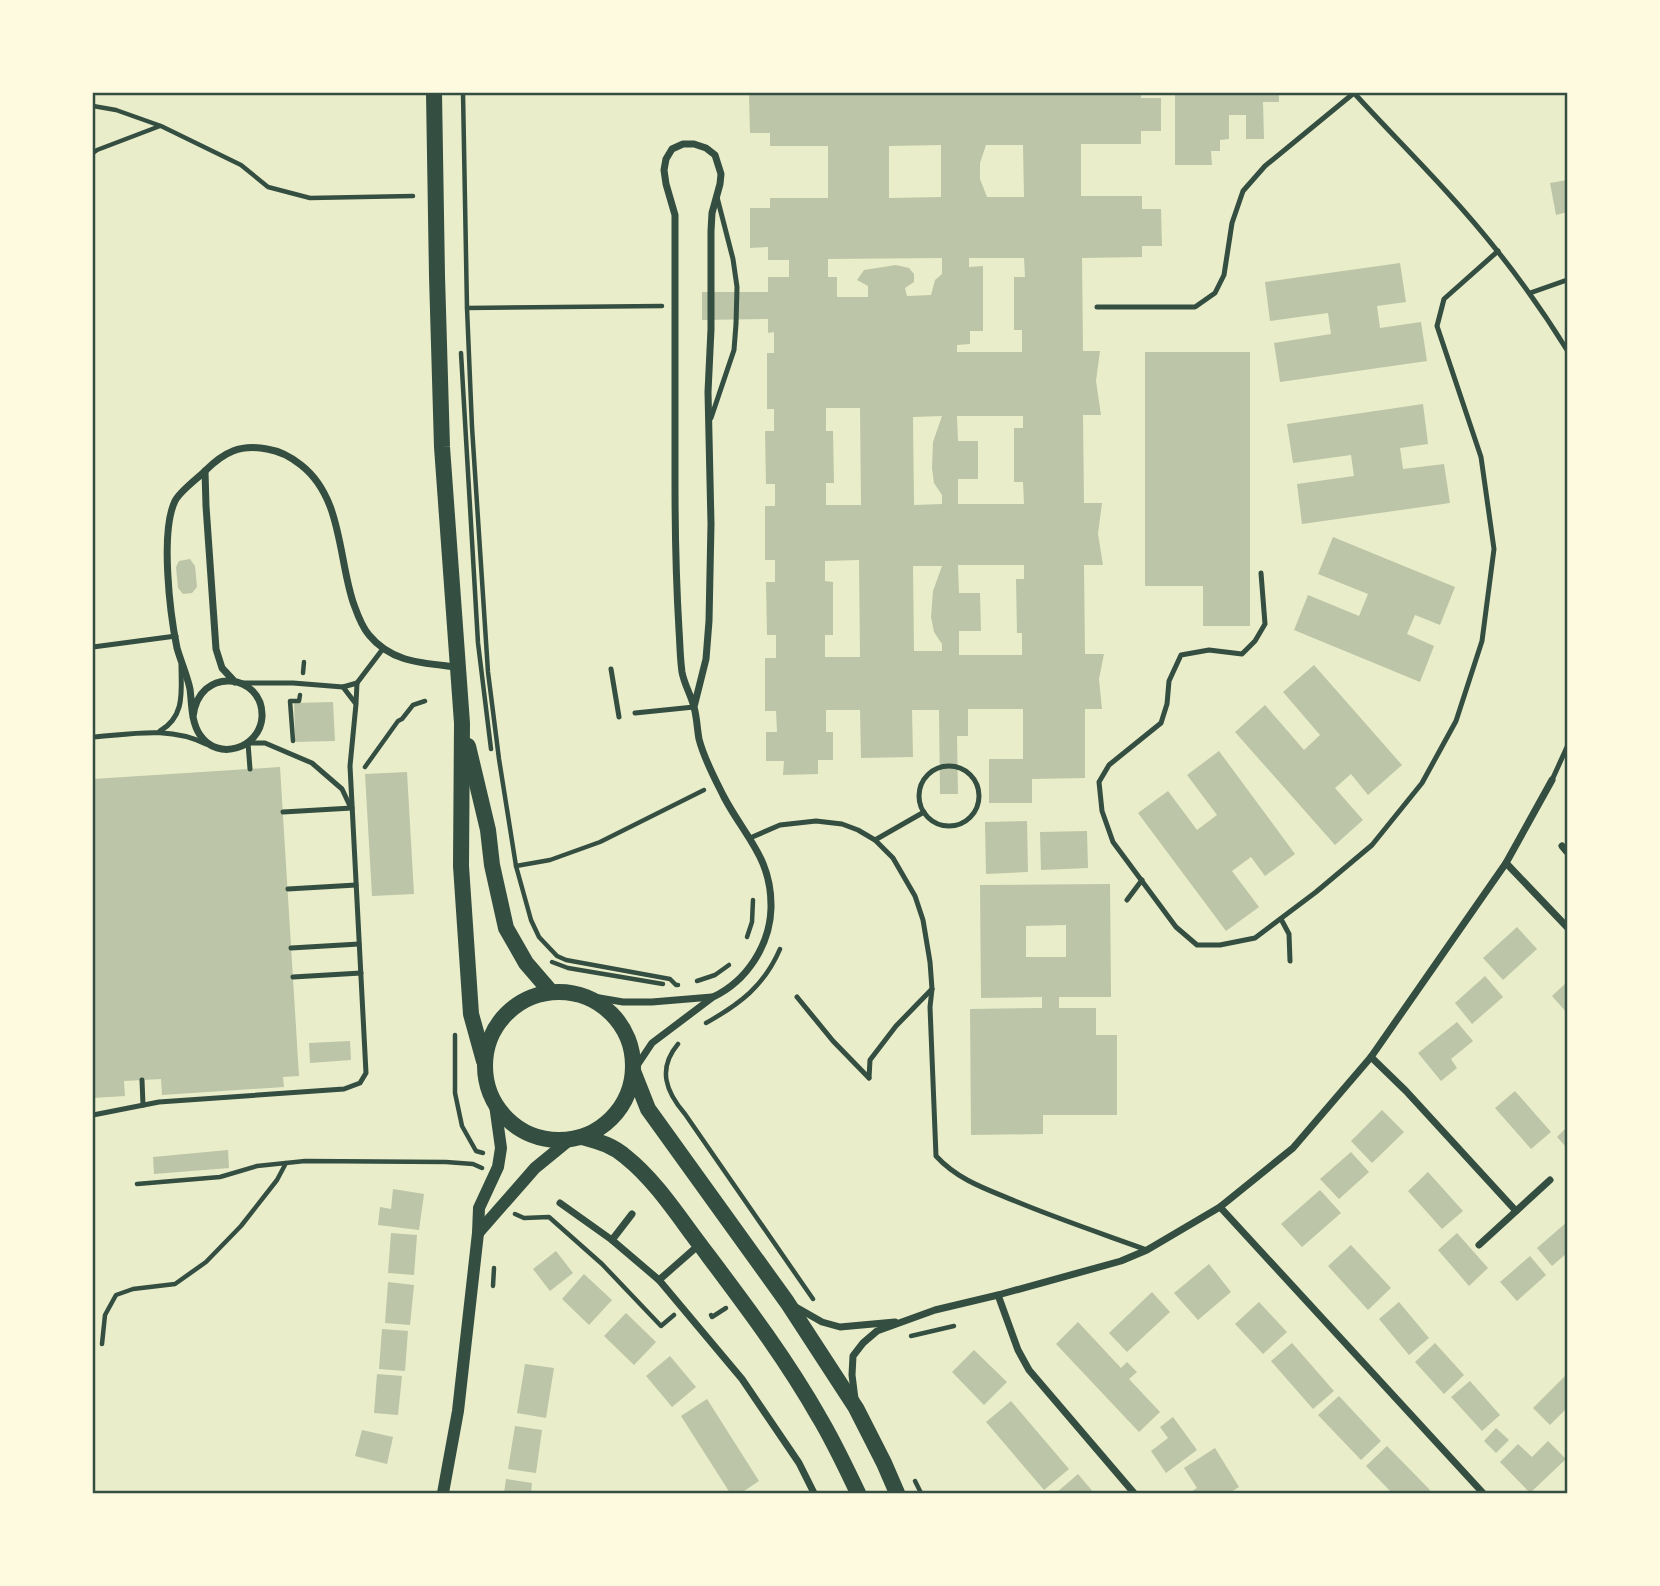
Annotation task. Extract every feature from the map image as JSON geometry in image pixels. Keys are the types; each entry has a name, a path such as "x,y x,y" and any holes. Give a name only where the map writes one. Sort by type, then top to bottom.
{"main road":[{"path":"434,93 442,447 462,723 461,866 471,1014 484,1061 486,1086 495,1105 510,1123 521,1131 550,1141 575,1139 608,1144 643,1172 700,1244 796,1379 827,1431 858,1493"},
{"path":"462,723 488,830 492,865 506,928 526,963 551,992"},
{"path":"484,1061 488,1042 496,1025 516,1005 533,996 551,992 570,993 597,1002 618,1020 626,1035 632,1051 633,1071 629,1091 621,1108 604,1126 575,1139"},
{"path":"633,1071 648,1109 787,1302 856,1408 897,1493"}],"street":[{"path":"633,1071 652,1042 731,986 752,965 768,929 771,910 765,867 717,783 699,739 694,707 682,674 675,539 676,215 664,170 672,149 683,144 706,148 715,155 720,174 711,231 709,621 706,659 694,707"},
{"path":"205,471 216,649 222,668 251,689 262,708 259,730 248,743 233,750 211,746 196,728 189,687 181,661 169,583 167,528 176,499 218,458 236,449 255,447 277,451 311,473 323,489 335,517 358,615 366,633 382,650 411,662 458,668"},
{"path":"193,717 194,705 208,687 219,681 238,682"},
{"path":"856,1408 853,1356 877,1331 935,1310 1121,1261 1147,1250 1220,1207 1293,1148 1371,1057 1506,863 1552,780"},
{"path":"1506,863 1567,927"},
{"path":"570,993 623,1002 713,997"},
{"path":"1371,1057 1406,1091 1516,1211"},
{"path":"443,1493 458,1411 479,1208 498,1167 501,1147 495,1105"},
{"path":"478,1233 535,1168 554,1151 575,1139"},
{"path":"1479,1245 1550,1180"},
{"path":"560,1203 612,1240 659,1279 742,1379 799,1463 814,1493"},
{"path":"1220,1207 1483,1493"},
{"path":"612,1240 632,1214"},
{"path":"659,1279 700,1244"},
{"path":"999,1295 1018,1350 1029,1370 1134,1493"},
{"path":"787,1302 822,1322 840,1327 906,1321"}],"lane":[{"path":"1097,307 1195,307 1215,293 1224,275 1231,223 1243,191 1265,166 1354,93 1448,192 1498,251 1544,312 1567,350"},
{"path":"709,424 734,350 736,324 737,287 733,259 717,197"},
{"path":"1261,573 1265,624 1255,641 1242,654 1209,650 1181,656 1169,681 1167,704 1161,723 1109,765 1099,782 1102,811 1114,842 1176,927 1197,945 1220,945 1255,938 1372,845 1422,783 1456,721 1482,641 1494,549 1481,457 1437,326 1444,299 1498,251"},
{"path":"1530,293 1567,280"},
{"path":"93,647 176,636"},
{"path":"93,1115 159,1102 344,1089 360,1083 366,1073 350,766 357,683 382,650"},
{"path":"158,732 169,726 181,703 181,661"},
{"path":"611,669 619,717"},
{"path":"238,682 342,687 357,683"},
{"path":"342,687 356,704"},
{"path":"635,713 694,707"},
{"path":"93,737 172,733 190,736 211,746"},
{"path":"250,769 248,743 265,743 287,751 312,763 342,789 352,808"},
{"path":"1552,780 1567,747"},
{"path":"950,766 960,768 975,782 979,791 979,802 969,819 960,825 939,825 930,820 924,812 920,803 921,786 932,772 950,766"},
{"path":"282,812 352,808"},
{"path":"875,840 924,812"},
{"path":"750,838 780,825 816,821 842,824 875,840 893,858 915,896 923,920 930,962 936,1156 948,1169 969,1182 1049,1216 1147,1250"},
{"path":"1127,901 1142,880"},
{"path":"288,889 356,885"},
{"path":"1281,919 1289,934 1290,961"},
{"path":"291,948 359,944"},
{"path":"293,977 361,973"},
{"path":"797,997 869,1079 870,1060 896,1026 932,989"},
{"path":"142,1080 143,1105"}],"path":[{"path":"463,93 472,427 488,672 516,866 531,920 539,937 557,956 566,960 670,979 677,985"},
{"path":"93,106 116,110 161,126 241,165 268,187 310,198 413,196"},
{"path":"93,153 161,126"},
{"path":"467,308 675,306"},
{"path":"460,342 478,643 492,755"},
{"path":"287,751 293,746 290,701 299,701 304,662"},
{"path":"361,775 398,721 412,705 425,701"},
{"path":"516,866 550,860 600,842 717,783"},
{"path":"746,941 752,922 753,900"},
{"path":"548,957 554,963 568,968 677,985 715,975 733,960"},
{"path":"676,1104 775,1241 813,1299"},
{"path":"137,1184 220,1177 257,1166 305,1161 446,1162 473,1164 495,1174"},
{"path":"102,1344 105,1315 116,1295 133,1289 175,1284 206,1262 248,1217 277,1180 286,1163"},
{"path":"905,1338 954,1326"}],"building":[{"path":"1141,93 1141,98 1161,98 1161,131 1141,131 1141,144 1081,144 1081,196 1142,196 1142,209 1161,209 1162,246 1142,246 1142,257 1082,258 1083,351 1100,351 1096,381 1101,415 1083,415 1084,503 1102,503 1098,534 1103,565 1084,565 1085,654 1104,654 1099,679 1102,709 1085,709 1085,778 1032,779 1032,803 989,803 989,759 1023,759 1023,709 968,709 968,736 957,736 958,794 940,794 939,710 912,710 913,757 861,758 860,710 826,710 826,732 833,732 833,760 818,760 818,774 783,775 784,761 766,761 766,732 777,732 776,711 765,711 765,658 776,658 776,635 767,635 766,582 775,582 775,560 765,560 765,506 775,506 775,484 766,484 765,431 774,431 774,409 767,409 767,353 774,353 774,332 768,333 768,319 702,320 702,292 768,292 768,277 789,277 789,260 768,260 768,247 750,248 750,208 770,208 770,198 828,198 828,146 770,146 770,133 750,133 749,95","holes":["941,145 941,197 889,198 889,146","986,145 1023,145 1024,197 987,197 980,179 980,163","942,258 942,274 935,280 931,295 907,296 905,288 914,282 914,274 909,268 896,265 864,270 857,280 868,286 868,297 837,297 837,277 828,277 828,259","969,258 1024,258 1025,277 1014,277 1014,330 1022,330 1022,352 957,352 957,345 970,344 970,331 983,331 983,266 969,267","826,408 860,408 861,505 826,505 826,483 834,483 833,431 826,431","942,416 933,442 932,468 934,483 942,495 942,504 914,505 913,417","957,416 1023,416 1023,428 1014,428 1014,482 1023,482 1024,504 958,504 958,479 978,479 978,441 958,441","859,560 860,657 825,657 825,635 833,635 833,582 825,581 825,561","958,565 1024,565 1024,579 1016,579 1017,633 1022,633 1022,655 959,655 959,631 981,631 980,593 959,593","913,566 942,566 933,591 931,617 934,632 942,644 942,651 914,651"]},
{"path":"1175,93 1279,93 1279,102 1263,102 1264,139 1246,139 1246,115 1229,115 1229,139 1220,140 1220,151 1211,151 1212,165 1175,165"},
{"path":"1567,180 1567,212 1556,215 1550,183"},
{"path":"1400,263 1406,302 1377,306 1380,328 1421,322 1427,361 1280,382 1274,343 1331,334 1328,313 1270,321 1265,282"},
{"path":"1145,352 1250,352 1250,626 1203,626 1203,586 1145,586"},
{"path":"1423,404 1428,444 1400,448 1403,469 1444,464 1450,503 1302,524 1297,484 1354,476 1351,455 1293,463 1287,424"},
{"path":"1333,537 1455,587 1440,625 1415,615 1407,634 1434,646 1420,682 1294,630 1308,595 1359,616 1368,594 1318,574"},
{"path":"190,559 195,566 197,587 192,593 183,594 178,588 176,567 179,561"},
{"path":"1314,665 1402,765 1368,795 1351,774 1335,788 1363,820 1335,845 1235,732 1265,705 1304,750 1320,735 1283,692"},
{"path":"333,702 335,741 295,742 294,703"},
{"path":"1219,751 1295,854 1265,876 1251,857 1232,871 1259,907 1226,931 1138,813 1168,791 1197,830 1217,815 1187,775"},
{"path":"280,767 299,1076 283,1077 284,1087 162,1095 161,1079 124,1081 125,1096 93,1098 93,779"},
{"path":"407,772 414,894 372,896 365,774"},
{"path":"1027,821 1028,872 986,874 985,822"},
{"path":"1087,831 1088,868 1041,870 1040,832"},
{"path":"1110,884 1111,997 1059,997 1059,1008 1096,1008 1096,1035 1117,1035 1117,1115 1043,1115 1043,1134 971,1135 970,1009 1042,1008 1042,997 981,998 980,885","holes":["1066,925 1066,957 1026,957 1026,926"]},
{"path":"1517,927 1537,949 1503,980 1483,958"},
{"path":"1485,976 1503,997 1472,1024 1455,1003"},
{"path":"1567,982 1567,1013 1552,996"},
{"path":"1457,1022 1473,1041 1451,1059 1457,1068 1441,1081 1418,1053"},
{"path":"350,1041 351,1060 310,1063 309,1043"},
{"path":"1515,1091 1551,1132 1531,1149 1495,1108"},
{"path":"1382,1110 1404,1132 1372,1163 1351,1141"},
{"path":"1567,1127 1567,1148 1557,1137"},
{"path":"228,1150 229,1168 154,1174 153,1157"},
{"path":"1351,1152 1369,1172 1339,1199 1320,1179"},
{"path":"1428,1172 1463,1211 1442,1229 1408,1191"},
{"path":"393,1189 424,1194 419,1230 378,1225 380,1207 391,1209"},
{"path":"1320,1190 1341,1213 1302,1247 1281,1224"},
{"path":"1567,1222 1567,1253 1552,1266 1537,1248"},
{"path":"391,1233 417,1235 414,1275 388,1273"},
{"path":"1457,1233 1488,1268 1469,1286 1438,1250"},
{"path":"1351,1245 1391,1288 1368,1310 1328,1266"},
{"path":"556,1251 573,1273 550,1291 533,1269"},
{"path":"1530,1256 1546,1275 1517,1301 1500,1282"},
{"path":"1209,1264 1231,1292 1198,1320 1174,1293"},
{"path":"584,1274 612,1300 589,1325 562,1299"},
{"path":"388,1282 414,1285 410,1325 385,1323"},
{"path":"1152,1292 1170,1312 1127,1352 1109,1333"},
{"path":"1259,1302 1287,1332 1263,1354 1235,1324"},
{"path":"1399,1302 1429,1338 1409,1355 1379,1319"},
{"path":"626,1313 656,1342 634,1365 604,1336"},
{"path":"1078,1322 1121,1368 1127,1362 1137,1372 1129,1379 1160,1412 1139,1432 1056,1344"},
{"path":"382,1329 408,1331 405,1371 379,1369"},
{"path":"1292,1343 1334,1391 1313,1409 1271,1361"},
{"path":"1435,1343 1464,1375 1444,1394 1415,1362"},
{"path":"974,1350 1007,1382 984,1405 952,1372"},
{"path":"670,1356 696,1387 672,1407 646,1376"},
{"path":"525,1364 554,1368 546,1418 517,1413"},
{"path":"377,1374 402,1376 398,1415 374,1413"},
{"path":"1567,1374 1567,1408 1550,1425 1533,1408"},
{"path":"1470,1381 1500,1415 1482,1431 1451,1397"},
{"path":"1339,1396 1381,1441 1361,1460 1318,1415"},
{"path":"707,1399 759,1481 741,1493 730,1493 681,1416"},
{"path":"1011,1401 1069,1469 1044,1490 986,1422"},
{"path":"1173,1417 1197,1450 1166,1473 1151,1451 1168,1438 1160,1427"},
{"path":"515,1426 542,1430 536,1473 508,1469"},
{"path":"1496,1428 1509,1440 1496,1453 1484,1441"},
{"path":"362,1430 393,1437 387,1464 355,1456"},
{"path":"1548,1441 1566,1459 1530,1493 1500,1462 1518,1444 1532,1457"},
{"path":"1387,1446 1430,1490 1427,1493 1392,1493 1366,1466"},
{"path":"1215,1448 1239,1487 1229,1493 1189,1493 1197,1488 1184,1468"},
{"path":"1078,1474 1094,1493 1056,1493"},
{"path":"506,1479 532,1483 531,1493 504,1493"}]}
